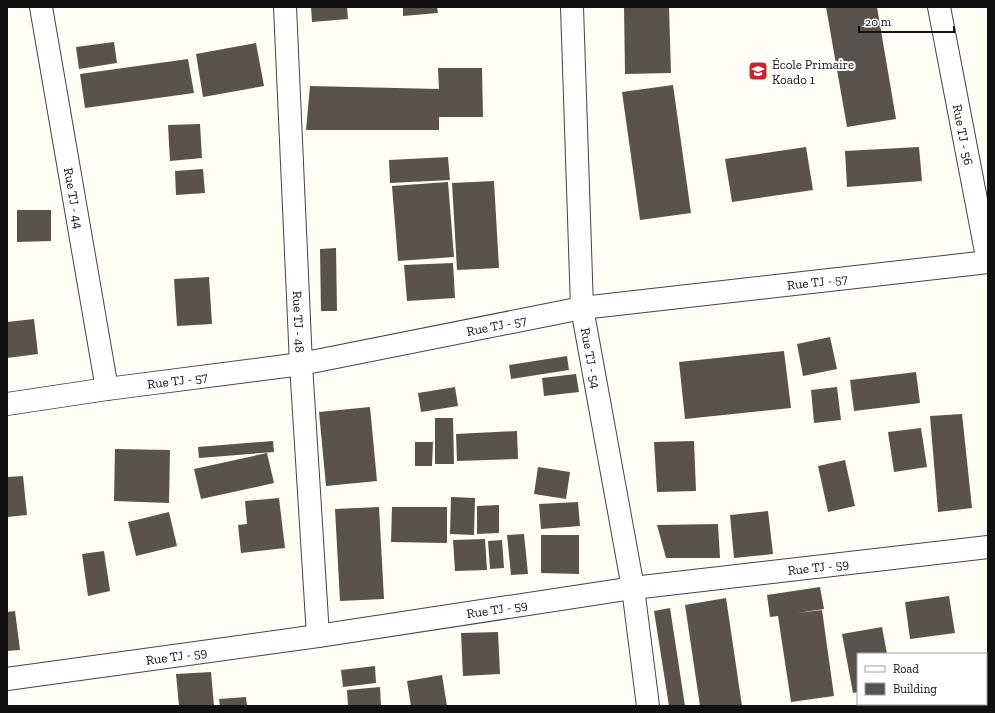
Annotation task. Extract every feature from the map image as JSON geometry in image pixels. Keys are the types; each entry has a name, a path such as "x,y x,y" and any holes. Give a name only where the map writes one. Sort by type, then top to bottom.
{"street":[{"name":"Rue TJ - 44","path":"41,7 107,389"},
{"name":"Rue TJ - 48","path":"285,7 301,364 318,636"},
{"name":"Rue TJ - 54","path":"572,7 582,308 633,588 648,706"},
{"name":"Rue TJ - 56","path":"939,7 988,262"},
{"name":"Rue TJ - 57","path":"7,404 107,389 301,364 582,308 988,262"},
{"name":"Rue TJ - 59","path":"7,680 318,636 633,588 988,547"}],"building":[{"path":"311,7 347,7 348,19 312,22"},
{"path":"403,7 437,7 438,13 403,16"},
{"path":"624,7 669,7 671,73 625,74"},
{"path":"826,7 877,7 896,119 847,127"},
{"path":"114,42 117,63 79,69 76,47"},
{"path":"256,43 264,86 203,97 196,54"},
{"path":"188,59 194,93 85,108 80,74"},
{"path":"438,68 482,68 483,117 439,117 439,130 306,130 310,86 439,89"},
{"path":"673,85 691,213 640,220 622,92"},
{"path":"200,124 202,158 170,161 168,125"},
{"path":"806,147 813,190 732,202 725,159"},
{"path":"919,147 922,181 847,187 845,151"},
{"path":"448,157 450,180 390,183 389,160"},
{"path":"203,169 205,193 176,195 175,171"},
{"path":"494,181 499,268 457,270 452,183"},
{"path":"448,182 454,257 398,261 392,186"},
{"path":"17,210 51,210 51,241 17,242"},
{"path":"336,248 337,311 321,311 320,249"},
{"path":"453,263 455,298 407,301 404,265"},
{"path":"209,277 212,324 177,326 174,279"},
{"path":"34,319 38,354 7,358 7,322"},
{"path":"830,337 837,369 803,376 797,344"},
{"path":"784,351 791,408 685,419 679,362"},
{"path":"567,356 569,370 511,379 509,365"},
{"path":"916,372 920,403 854,411 850,380"},
{"path":"576,374 579,392 544,396 542,378"},
{"path":"455,387 458,406 421,412 418,393"},
{"path":"837,387 841,420 814,423 811,390"},
{"path":"370,407 377,481 326,486 319,412"},
{"path":"962,414 972,508 938,512 930,416"},
{"path":"435,418 453,418 454,464 435,464"},
{"path":"921,428 927,467 894,472 888,432"},
{"path":"517,431 518,459 457,461 456,434"},
{"path":"273,441 274,452 199,458 198,447"},
{"path":"694,441 696,491 657,492 654,442"},
{"path":"415,442 433,442 432,466 415,466"},
{"path":"115,449 170,450 169,503 114,501"},
{"path":"267,453 274,483 201,499 194,469"},
{"path":"845,460 855,506 828,512 818,466"},
{"path":"538,467 570,472 566,499 534,494"},
{"path":"23,476 27,515 7,517 7,477"},
{"path":"451,497 475,498 474,535 450,534"},
{"path":"279,498 285,548 241,553 238,525 247,524 245,501"},
{"path":"578,502 580,526 541,529 539,504"},
{"path":"499,505 499,533 477,534 477,506"},
{"path":"379,507 384,599 340,601 335,509"},
{"path":"392,507 447,507 447,543 391,542"},
{"path":"768,511 773,554 734,558 730,515"},
{"path":"169,512 177,546 136,556 128,522"},
{"path":"718,524 720,558 666,558 657,525"},
{"path":"524,534 528,574 511,575 507,535"},
{"path":"541,535 579,535 579,574 541,573"},
{"path":"485,539 487,570 455,571 453,540"},
{"path":"502,540 504,568 490,569 488,541"},
{"path":"104,551 110,591 88,596 82,554"},
{"path":"820,587 824,609 797,613 822,610 834,696 791,702 778,616 770,617 767,595"},
{"path":"949,596 955,633 910,639 905,602"},
{"path":"726,598 742,706 700,706 685,605"},
{"path":"670,608 685,706 669,706 654,611"},
{"path":"15,611 20,650 7,651 7,612"},
{"path":"882,627 887,653 857,653 857,692 853,693 842,634"},
{"path":"498,632 500,674 463,676 461,633"},
{"path":"375,666 376,683 343,687 341,670"},
{"path":"211,672 214,706 179,706 176,674"},
{"path":"442,675 447,706 411,706 407,681"},
{"path":"380,687 381,706 348,706 347,690"},
{"path":"246,697 247,706 220,706 219,699"},
{"path":"945,705 974,705 974,706"}],"place":[{"name":"École Primaire Koado 1","path":"758,71"}]}
